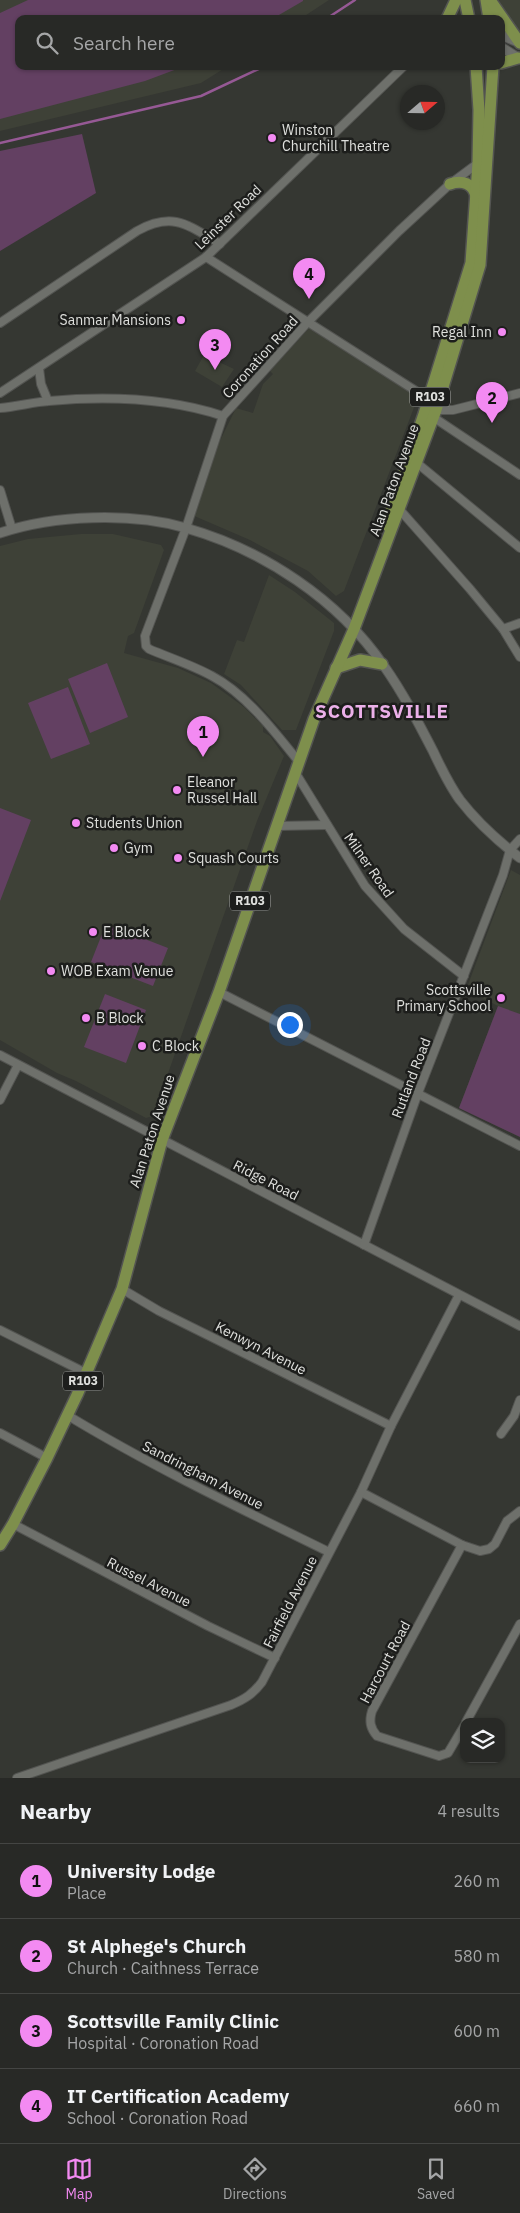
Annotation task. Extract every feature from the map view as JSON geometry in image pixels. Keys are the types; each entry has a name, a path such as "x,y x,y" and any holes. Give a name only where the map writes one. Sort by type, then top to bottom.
{"main road":[{"path":"449,15 456,0"},
{"path":"465,0 468,15"},
{"path":"485,15 488,2"},
{"path":"488,2 490,15"},
{"path":"488,2 498,15"},
{"path":"505,24 520,43"},
{"path":"505,61 519,59"},
{"name":"Alan Paton Avenue","path":"314,719 320,688 351,626 400,510 434,413 480,265 483,160 476,70"},
{"name":"Alan Paton Avenue","path":"0,1544 13,1524 47,1458 122,1289 162,1140 219,992 314,719 336,668 430,397 472,263 477,198 494,70"},
{"path":"450,184 460,182 469,185 477,198"},
{"path":"336,668 360,660 382,664"}],"street":[{"path":"505,37 520,43"},
{"path":"505,50 519,59"},
{"name":"Leinster Road","path":"0,393 206,257 276,187 400,70"},
{"name":"Coronation Road","path":"145,636 186,528 223,416 307,323 450,184 483,160"},
{"path":"0,323 137,231 157,221 180,222 220,244"},
{"path":"206,257 307,323 416,391 430,397"},
{"path":"39,368 41,384 48,401"},
{"path":"434,413 520,393"},
{"path":"0,408 48,401 144,401 181,405 223,416"},
{"path":"434,413 520,475"},
{"path":"416,463 520,548"},
{"path":"0,490 12,529"},
{"path":"400,510 470,589 502,629 520,657"},
{"path":"0,533 53,520 84,518 153,522 186,528 240,549 291,576 312,591 351,626 382,664 411,709 440,767 460,800 486,829 520,858"},
{"path":"502,629 520,623"},
{"name":"Milner Road","path":"145,636 146,646 149,649 192,666 230,687 276,733 297,767 327,824 365,886 383,907 426,947 464,976"},
{"path":"277,826 327,824"},
{"name":"Rutland Road","path":"364,1245 418,1093 503,875 510,850 520,839"},
{"path":"219,992 520,1146"},
{"name":"Ridge Road","path":"0,1056 520,1326"},
{"path":"0,1100 18,1065"},
{"name":"Kenwyn Avenue","path":"122,1289 159,1310 391,1426"},
{"name":"Fairfield Avenue","path":"17,1778 129,1741 245,1699 262,1682 361,1492 391,1426 459,1295"},
{"path":"0,1330 86,1373"},
{"path":"501,1434 514,1416 520,1400"},
{"name":"Sandringham Avenue","path":"66,1415 107,1440 166,1471 329,1552"},
{"path":"0,1433 47,1458"},
{"path":"361,1492 462,1545 480,1551 489,1549 495,1544 507,1521 520,1511"},
{"name":"Russel Avenue","path":"13,1524 208,1626 275,1658"},
{"name":"Harcourt Road","path":"460,1732 448,1752 444,1755 436,1755 377,1736 370,1720 372,1711 462,1545"},
{"path":"468,1718 520,1624"}],"shaded area":[{"path":"0,0 329,0 306,15 15,15 15,70 222,70 201,83 0,131"},
{"path":"28,0 303,0 279,15 15,15 15,70 174,70 145,81 0,119 0,13"},
{"path":"488,0 520,0 520,39 505,21 505,15 500,15"},
{"path":"82,134 96,193 0,251 0,151"},
{"path":"310,327 418,397 344,591 336,596 308,571 250,540 192,515 213,455 236,408 253,413 263,384 273,374 270,371"},
{"path":"204,355 234,369 222,387 195,371"},
{"path":"81,534 113,534 161,545 164,550 134,633 128,636 124,653 178,668 211,683 244,707 263,726 263,732 270,736 284,756 257,821 153,1116 146,1118 57,1073 0,1040 0,546 28,539"},
{"path":"269,575 295,592 334,623 334,631 296,730 282,730 241,685 224,674 237,640 244,642"},
{"path":"107,663 128,717 90,733 68,679"},
{"path":"68,687 90,744 51,759 28,703"},
{"path":"0,808 31,820 0,901"},
{"name":"Scottsville Primary School","path":"511,870 520,875 520,1137 459,1108 498,1006 466,990"},
{"path":"106,924 168,948 153,986 91,962"},
{"path":"105,994 146,1010 126,1063 84,1047"},
{"path":"498,1006 520,1014 520,1137 459,1108"}],"waterway":[{"path":"332,15 355,0"},
{"path":"0,143 201,96 256,70"}],"place":[{"name":"Winston Churchill Theatre","path":"272,138"},
{"name":"IT Certification Academy","path":"309,299"},
{"name":"Sanmar Mansions","path":"181,320"},
{"name":"Regal Inn","path":"502,332"},
{"name":"Scottsville Family Clinic","path":"215,370"},
{"name":"St Alphege's Church","path":"492,423"},
{"name":"University Lodge","path":"203,757"},
{"name":"Eleanor Russel Hall","path":"177,790"},
{"name":"Students Union","path":"76,823"},
{"name":"Gym","path":"114,848"},
{"name":"Squash Courts","path":"178,858"},
{"name":"E Block","path":"93,932"},
{"name":"WOB Exam Venue","path":"51,971"},
{"name":"Scottsville Primary School","path":"501,998"},
{"name":"B Block","path":"86,1018"},
{"name":"C Block","path":"142,1046"}],"district":[{"name":"SCOTTSVILLE","path":"382,711"}]}
